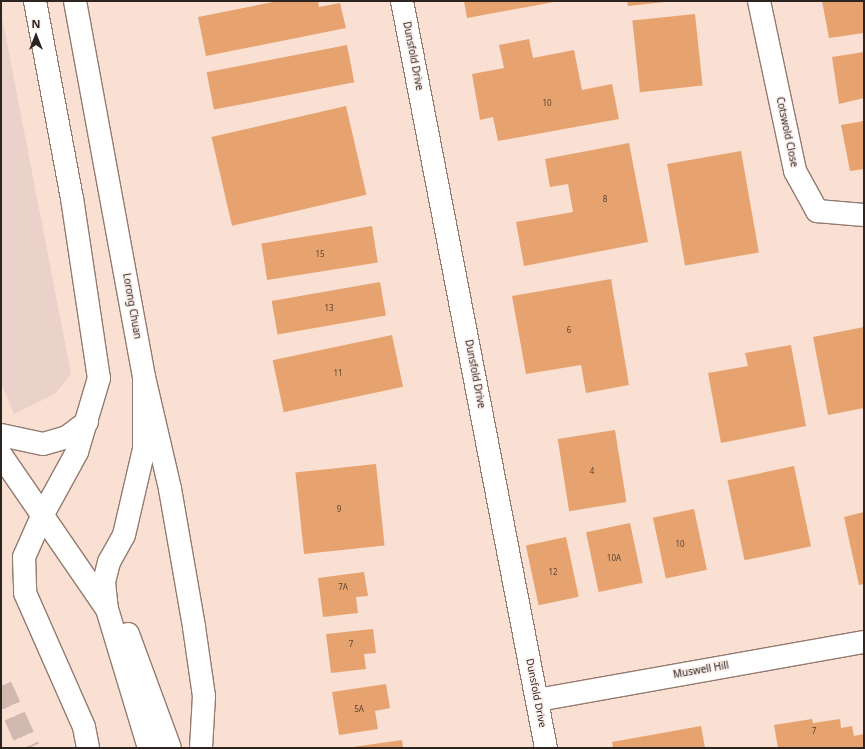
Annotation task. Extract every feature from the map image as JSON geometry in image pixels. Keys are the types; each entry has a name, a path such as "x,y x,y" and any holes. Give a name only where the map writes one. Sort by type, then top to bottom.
{"main road":[{"path":"35,1 72,198 99,378 77,452 43,514 24,557 25,593 84,727 88,748"},
{"name":"Lorong Chuan","path":"75,1 144,377 144,449 124,535 106,575 107,609"},
{"name":"Dunsfold Drive","path":"402,1 538,700 546,748"},
{"name":"Cotswold Close","path":"759,1 795,171 817,211 864,215"},
{"path":"144,377 170,489 194,627 204,696 201,748"},
{"path":"1,435 43,444 67,437 86,422"},
{"path":"1,455 107,609 149,748"},
{"path":"107,609 120,614 170,748"},
{"name":"Muswell Hill","path":"538,700 864,642"}],"shaded area":[{"path":"1,12 71,374 55,394 14,414 1,383"}],"building":[{"path":"278,1 318,1 319,7 340,3 346,28 206,56 198,17"},
{"path":"464,1 554,1 554,2 467,18"},
{"path":"627,1 665,1 665,2 628,6"},
{"path":"822,1 864,1 864,33 829,38"},
{"path":"695,14 703,86 640,92 632,21"},
{"path":"529,39 533,58 574,50 582,90 612,84 619,119 498,141 493,117 480,120 472,74 504,68 499,45"},
{"path":"347,45 354,82 214,110 207,72"},
{"path":"864,52 864,98 839,104 832,57"},
{"path":"346,106 366,195 232,226 212,137"},
{"path":"864,121 864,169 850,171 841,125"},
{"path":"629,143 648,242 524,266 516,222 573,212 568,184 550,187 545,159"},
{"path":"741,151 759,252 685,265 667,164"},
{"path":"372,226 378,263 267,280 261,244"},
{"path":"611,279 629,385 586,393 581,365 526,374 512,296"},
{"path":"380,282 386,315 278,335 272,301"},
{"path":"864,327 864,408 828,415 813,337"},
{"path":"392,335 403,387 284,412 273,360"},
{"path":"791,345 806,426 721,443 708,373 748,366 745,353"},
{"path":"615,430 626,502 569,511 558,439"},
{"path":"376,464 385,546 304,554 295,472"},
{"path":"794,466 811,546 745,560 727,480"},
{"path":"694,509 707,570 666,578 653,518"},
{"path":"864,512 864,584 859,585 844,517"},
{"path":"630,523 643,583 599,592 586,532"},
{"path":"566,537 579,597 539,605 526,546"},
{"path":"364,572 368,596 356,597 358,613 323,617 318,578"},
{"path":"373,629 376,653 364,654 366,669 331,673 326,634"},
{"path":"386,684 390,708 375,711 378,729 339,735 332,692"},
{"path":"812,719 813,723 840,719 841,728 852,726 854,736 864,734 864,748 778,748 774,725"},
{"path":"701,726 705,748 613,748 612,742"},
{"path":"402,740 403,748 353,748 353,747"}],"tunnel":[{"path":"1,686 29,748"}]}
